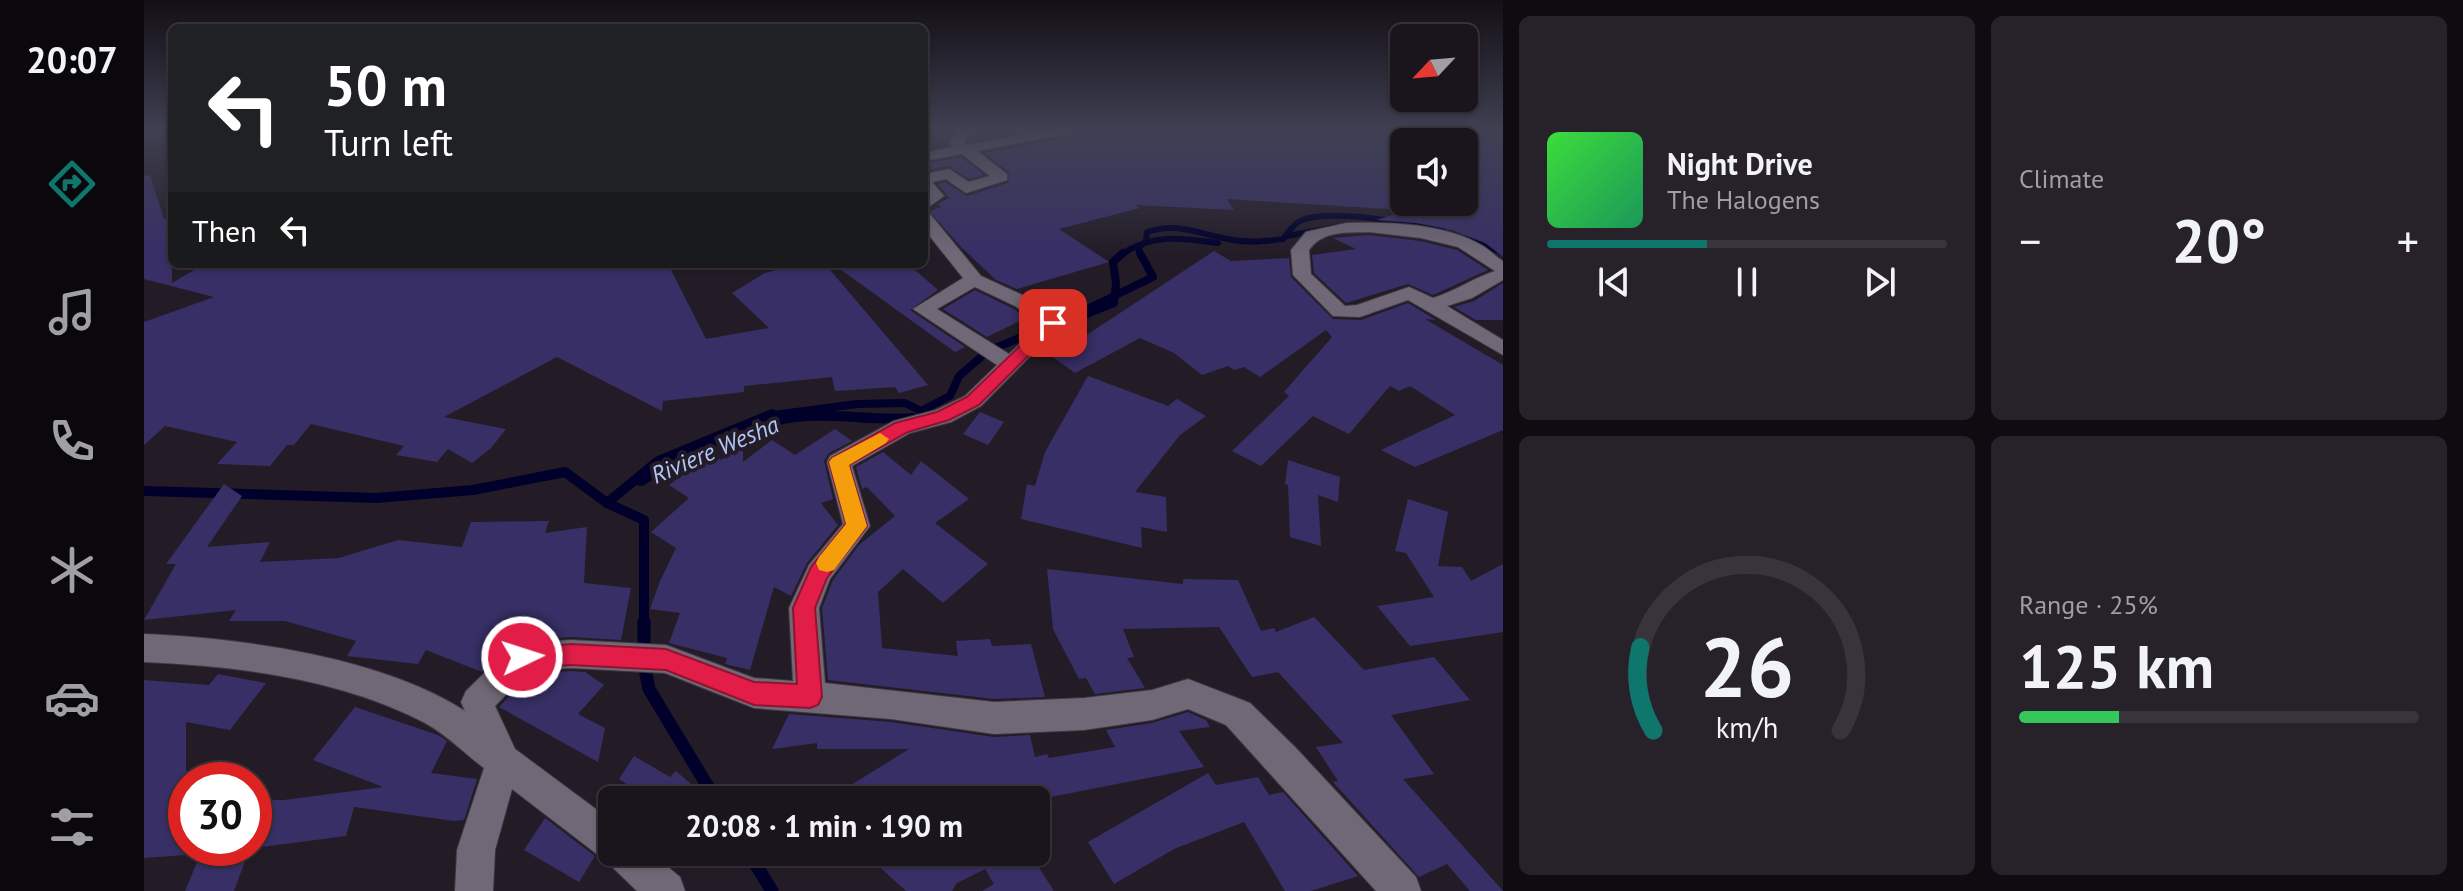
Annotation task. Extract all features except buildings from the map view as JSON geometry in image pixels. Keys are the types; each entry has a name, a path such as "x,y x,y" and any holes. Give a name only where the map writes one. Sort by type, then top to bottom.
{"street":[{"path":"928,180 949,174 966,188 1002,177 994,172"},
{"path":"928,186 936,196 928,202"},
{"path":"810,697 804,608 819,573 857,526 839,462 902,427 943,416 973,401 1053,323 1022,302 974,280 928,223"},
{"path":"1503,267 1493,265 1478,250 1415,232 1372,227 1337,227 1312,236 1300,250 1302,275 1340,312 1360,311 1409,293 1433,304 1469,331 1503,349"},
{"path":"1433,304 1465,294 1485,280 1503,274"},
{"path":"974,280 923,309 1010,364"},
{"path":"144,648 273,663 369,685 438,713 598,832"},
{"path":"474,891 476,850 503,761 477,702 522,657 571,654 620,659 666,659 754,693 994,718 1084,714 1152,705 1188,694 1238,714 1402,891"},
{"path":"637,866 666,891"}],"waterway":[{"path":"1144,243 1147,232 1169,228 1239,241 1283,239 1300,221 1330,216 1392,221 1443,231"},
{"name":"Riviere Wesha","path":"1287,236 1347,225"},
{"name":"Riviere Wesha","path":"1144,243 1168,239 1218,243"},
{"name":"Riviere Wesha","path":"1465,239 1503,252"},
{"name":"Riviere Wesha","path":"1121,255 1144,243"},
{"path":"1140,253 1138,249 1144,243"},
{"name":"Riviere Wesha","path":"1115,296 1113,262 1123,253"},
{"path":"1115,296 1153,277 1140,253"},
{"name":"Riviere Wesha","path":"768,416 857,404 905,403 921,411 950,396 959,376 988,351 1115,296"},
{"name":"Riviere Wesha","path":"1079,317 1114,303 1115,296"},
{"path":"768,416 772,414"},
{"path":"607,503 658,461 768,416"},
{"name":"Riviere Wesha","path":"641,481 721,438 763,423 807,416 913,418"},
{"path":"144,491 377,498 473,490 565,472 607,503"},
{"path":"607,503 644,520 644,664 649,689 708,786"},
{"path":"757,866 772,891"}],"slow traffic":[{"path":"827,563 857,526 839,462 880,439"}],"route":[{"path":"522,657 571,654 620,659 666,659 754,693 810,697 804,652 804,608 819,573 857,526 839,462 902,427 943,416 973,401 1053,323"}]}
